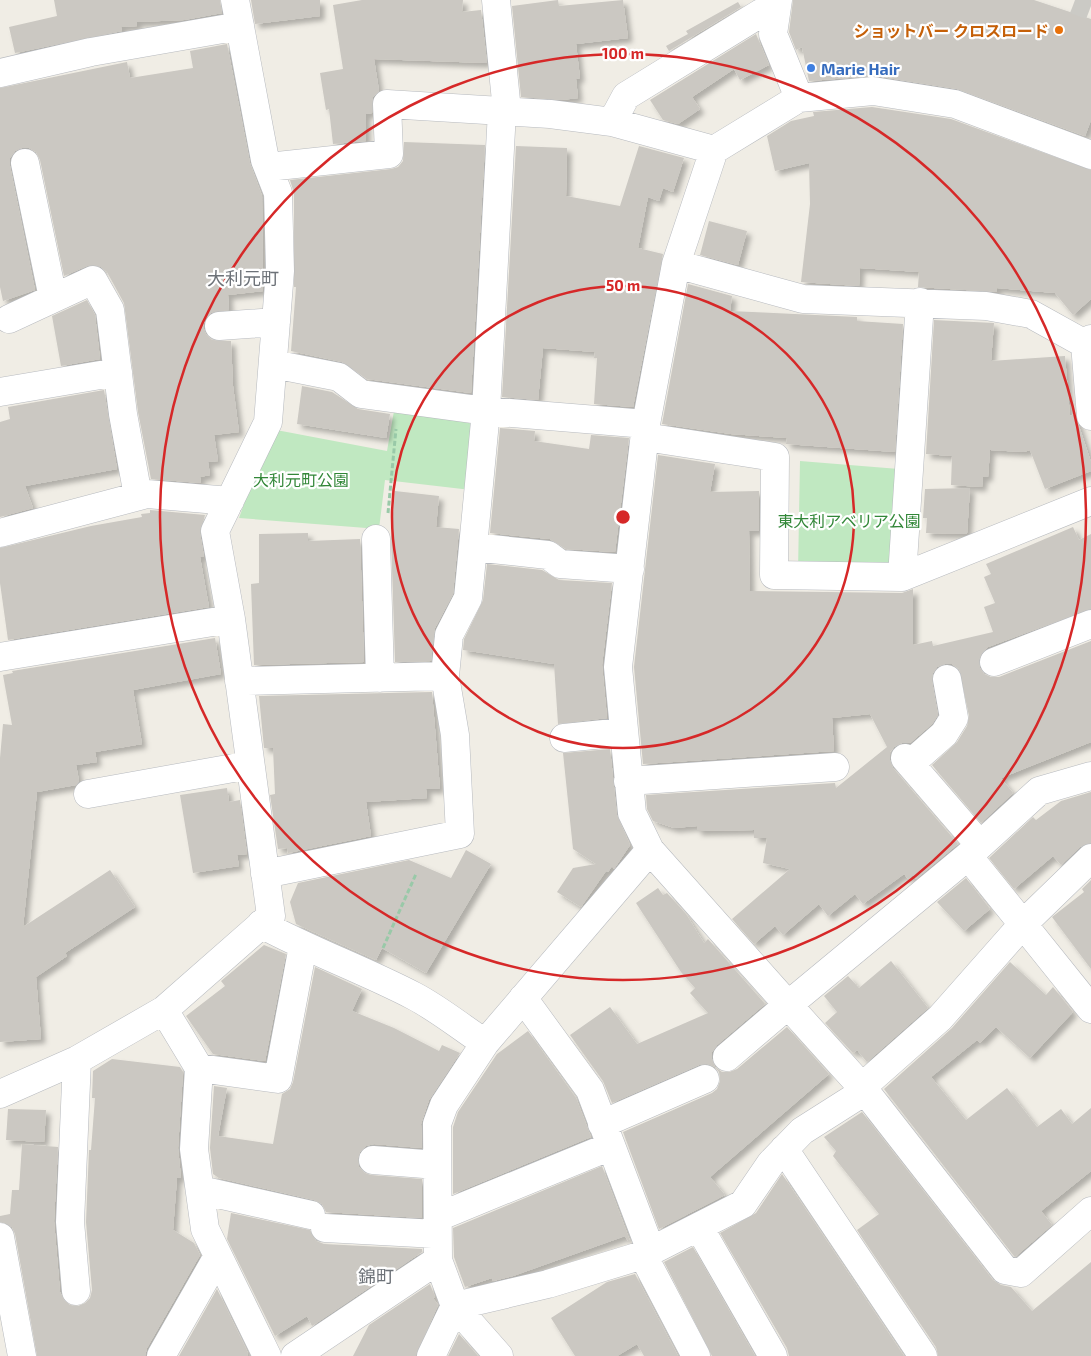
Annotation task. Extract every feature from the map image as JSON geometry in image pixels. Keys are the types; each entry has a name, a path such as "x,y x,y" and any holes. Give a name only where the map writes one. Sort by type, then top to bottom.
{"street":[{"path":"265,874 460,834 455,734 445,676 449,635 468,598 486,411 504,111 496,0"},
{"path":"612,122 626,96 766,12 799,98"},
{"path":"0,73 91,52 237,13 268,167 278,193 280,271 268,422 215,531 231,619 271,916 164,1010 77,1060 0,1094"},
{"path":"1091,154 955,104 873,92 799,98 714,150 676,264 646,430 618,667 632,813 650,850 864,1089 1005,1270 1021,1273 1091,1211"},
{"path":"268,167 389,154 387,104 504,111 612,122 714,150"},
{"path":"25,163 54,298"},
{"path":"676,264 803,299 986,306 1030,314 1088,342 1091,416"},
{"path":"9,319 93,280 110,310 138,496"},
{"path":"902,576 920,302"},
{"path":"219,326 276,322"},
{"path":"273,364 339,377 361,394 646,430 775,457 774,575 902,576 1091,502"},
{"path":"0,392 118,372"},
{"path":"0,533 148,494 230,501"},
{"path":"376,539 380,678"},
{"path":"473,548 548,555 560,564 630,569"},
{"path":"0,656 231,619"},
{"path":"994,662 1091,624"},
{"path":"239,681 445,676"},
{"path":"947,679 954,718 944,734 907,761 974,850 1023,924 1091,1009"},
{"path":"564,738 624,732"},
{"path":"88,794 250,765"},
{"path":"628,781 835,767"},
{"path":"727,1057 974,850 1039,791 1091,776"},
{"path":"499,1356 455,1306 437,1237 437,1124 444,1106 485,1043 650,850"},
{"path":"455,1306 548,1284 647,1253 743,1204 771,1162 802,1131 864,1089 940,1018 1023,924 1091,858"},
{"path":"261,924 303,946 417,997 485,1043"},
{"path":"199,1068 278,1080 303,946"},
{"path":"523,998 590,1090 647,1253 696,1356"},
{"path":"164,1010 199,1068 194,1149 205,1229 268,1356"},
{"path":"76,1291 70,1222 77,1060"},
{"path":"295,1356 437,1237 606,1135 705,1079"},
{"path":"784,1149 923,1356"},
{"path":"373,1160 437,1165"},
{"path":"200,1190 318,1221 437,1237"},
{"path":"698,1227 773,1356"},
{"path":"1,1245 14,1350"},
{"path":"161,1356 218,1256"},
{"path":"431,1356 455,1306"}],"path":[{"path":"376,539 386,539 398,399"},
{"path":"371,975 430,841"}],"green space":[{"name":"大利元町公園","path":"395,405 464,415 477,434 471,490 385,480 379,529 239,518 271,429 387,451"},
{"name":"東大利アベリア公園","path":"800,461 899,469 897,570 798,572"}],"building":[{"path":"54,0 220,0 222,13 184,20 137,22 137,26 121,27 122,31 15,53 9,27 57,16"},
{"path":"251,0 320,0 320,16 255,24"},
{"path":"362,0 463,0 462,12 481,10 487,63 374,59 379,91 373,97 372,113 366,114 366,141 333,144 329,109 326,110 320,73 343,69 333,5"},
{"path":"558,0 559,6 623,0 628,38 576,44 580,78 576,79 578,98 561,100 521,97 512,6"},
{"path":"793,0 1034,0 1091,19 1091,120 1085,136 957,89 875,76 809,81 802,47 796,50 789,32"},
{"path":"738,2 741,7 669,51 666,46 688,34 686,31"},
{"path":"756,34 769,65 740,80 734,69 692,97 700,109 678,124 663,120 650,100"},
{"path":"227,44 250,163 262,196 263,291 228,295 229,310 211,313 205,319 203,327 206,334 212,340 231,341 233,386 239,432 214,435 218,461 208,462 210,475 200,477 201,483 151,479 138,412 124,303 107,272 101,267 87,266 64,276 40,160 36,152 29,148 15,151 10,158 10,166 35,290 3,301 0,287 0,88 127,62 130,78 193,68 190,51"},
{"path":"872,107 951,119 1091,170 1091,299 1073,315 1055,293 997,288 997,292 918,287 919,272 860,268 859,286 801,282 810,204 809,163 775,171 767,136 791,121 814,116 813,112"},
{"path":"404,142 485,145 471,393 367,379 342,362 291,351 296,287 294,287 294,193 290,180 398,167 403,161"},
{"path":"516,146 567,148 566,196 620,206 639,146 684,158 673,192 663,188 659,201 648,197 638,248 663,254 633,407 594,404 597,358 594,358 595,352 543,348 538,400 502,397"},
{"path":"709,221 747,231 738,265 700,255"},
{"path":"688,284 732,296 730,311 857,317 857,321 903,324 895,452 786,444 787,438 731,434 662,424"},
{"path":"87,300 95,315 100,359 61,366 52,316"},
{"path":"934,320 994,323 991,361 1065,356 1070,416 1075,414 1091,462 1091,471 1045,489 1030,450 1024,452 990,450 988,477 983,477 982,487 951,485 952,456 926,454"},
{"path":"302,386 332,392 358,409 390,414 386,438 297,424"},
{"path":"104,390 117,469 25,486 33,508 0,517 0,422 10,419 8,407"},
{"path":"500,428 535,431 534,441 589,449 591,435 629,438 615,552 566,549 550,539 490,533"},
{"path":"658,455 715,464 710,492 759,491 759,531 749,531 750,591 902,593 913,589 913,645 932,641 933,646 993,632 984,607 995,603 984,577 991,574 986,564 1073,527 1079,540 1091,534 1091,609 988,647 982,653 979,660 980,668 984,674 991,677 999,677 1091,641 1091,742 1001,778 1013,793 981,823 932,765 957,742 967,726 969,716 959,669 952,664 937,667 933,673 932,681 938,715 932,724 910,743 902,743 894,747 890,752 890,760 893,768 958,844 916,879 913,875 908,879 904,874 863,904 855,894 828,916 819,904 783,935 775,926 754,944 732,919 790,869 763,863 767,838 754,838 754,830 697,831 697,826 674,828 653,821 647,809 646,795 835,783 836,788 887,747 870,714 832,718 834,751 643,764 634,667"},
{"path":"970,488 967,534 926,533 927,518 923,518 925,489"},
{"path":"395,491 439,496 436,527 459,529 453,594 435,628 431,661 395,662 391,536"},
{"path":"150,510 205,515 200,533 204,557 200,557 209,607 8,640 0,583 0,548 91,526 142,517 141,514 150,513"},
{"path":"308,533 308,541 360,539 364,662 254,665 251,584 259,583 259,534"},
{"path":"487,564 542,570 559,580 612,583 602,665 607,718 558,724 554,664 463,650 464,639 483,600"},
{"path":"215,638 221,674 133,690 142,744 95,752 97,762 76,765 79,781 76,785 37,792 23,927 110,870 135,907 65,953 67,956 36,977 41,1039 0,1042 0,758 3,724 12,725 3,675 13,673 12,671"},
{"path":"432,692 440,789 426,789 427,798 366,802 371,836 288,853 287,848 278,849 270,795 275,794 273,748 264,748 259,696"},
{"path":"610,749 617,815 630,845 614,869 612,866 608,872 606,871 581,907 557,892 573,868 596,864 573,849 563,753"},
{"path":"227,788 229,802 240,800 247,854 237,855 239,866 193,873 180,795"},
{"path":"1091,792 1091,843 1080,847 1061,865 1053,856 1014,889 989,858 1033,817 1036,820 1061,801"},
{"path":"466,850 491,864 426,973 382,948 376,960 296,924 290,902 298,883 409,860 451,878"},
{"path":"966,878 990,909 964,931 937,902"},
{"path":"1091,880 1091,969 1052,917 1084,892 1082,889"},
{"path":"658,888 663,895 667,893 686,914 704,943 708,939 765,1004 717,1045 712,1052 715,1067 707,1064 699,1065 612,1103 603,1081 570,1035 610,1007 637,1044 708,1013 690,993 695,988 681,972 636,903"},
{"path":"264,945 286,954 265,1061 213,1054 186,1016 225,986 221,981"},
{"path":"891,961 928,1008 867,1062 857,1050 853,1053 825,1023 837,1012 824,996 848,976 859,988"},
{"path":"1010,962 1046,995 1053,987 1073,1012 1030,1058 996,1027 980,1043 977,1040 931,1077 966,1120 1007,1088 1037,1127 1061,1109 1072,1124 1091,1108 1091,1171 1041,1211 1052,1225 1016,1256 1014,1256 884,1089 952,1028"},
{"path":"315,967 362,989 352,1011 394,1028 439,1051 442,1045 460,1053 429,1100 421,1124 422,1148 374,1144 366,1146 360,1152 358,1158 359,1167 365,1173 371,1175 422,1179 422,1218 326,1212 322,1204 314,1200 219,1178 213,1174 210,1148 214,1086 227,1088 218,1136 273,1144 282,1094 290,1089 293,1082"},
{"path":"787,1027 829,1074 710,1177 725,1195 659,1229 623,1132 712,1093 717,1089 720,1081 719,1072 715,1067 722,1072 737,1069"},
{"path":"528,1031 576,1098 591,1137 453,1194 453,1127 458,1112 497,1054"},
{"path":"112,1059 180,1067 183,1072 178,1148 181,1178 177,1178 173,1230 194,1243 200,1255 147,1348 145,1356 37,1356 15,1234 12,1227 0,1222 0,1216 10,1214 12,1190 19,1190 22,1144 58,1147 54,1221 60,1292 64,1300 70,1305 78,1306 90,1298 92,1290 86,1222 89,1150 91,1150 95,1098 92,1098 93,1071"},
{"path":"8,1109 46,1110 44,1142 6,1140"},
{"path":"862,1112 993,1280 1001,1285 1011,1287 1032,1311 1091,1262 1091,1356 938,1356 936,1347 857,1230 879,1214 833,1156 836,1151 824,1137"},
{"path":"602,1166 630,1241 625,1236 513,1276 493,1281 492,1278 465,1287 454,1257 453,1228"},
{"path":"782,1174 904,1356 789,1356 787,1348 720,1233 756,1213"},
{"path":"231,1213 310,1230 316,1241 324,1244 422,1249 422,1252 312,1326 307,1316 275,1336 227,1239"},
{"path":"693,1247 755,1356 712,1356 664,1262"},
{"path":"635,1274 678,1356 644,1356 637,1344 617,1356 575,1356 551,1318 607,1282"},
{"path":"430,1284 435,1297 433,1298 438,1305 416,1356 353,1356 369,1325"},
{"path":"217,1289 248,1353 247,1356 179,1356"},
{"path":"459,1334 478,1356 448,1356"}],"tunnel":[{"path":"1075,0 1091,6"}],"place":[{"name":"ショットバー クロスロード","path":"1059,30"},
{"name":"Marie Hair","path":"811,68"}],"district":[{"name":"大利元町","path":"243,278"},
{"name":"錦町","path":"376,1276"}]}
